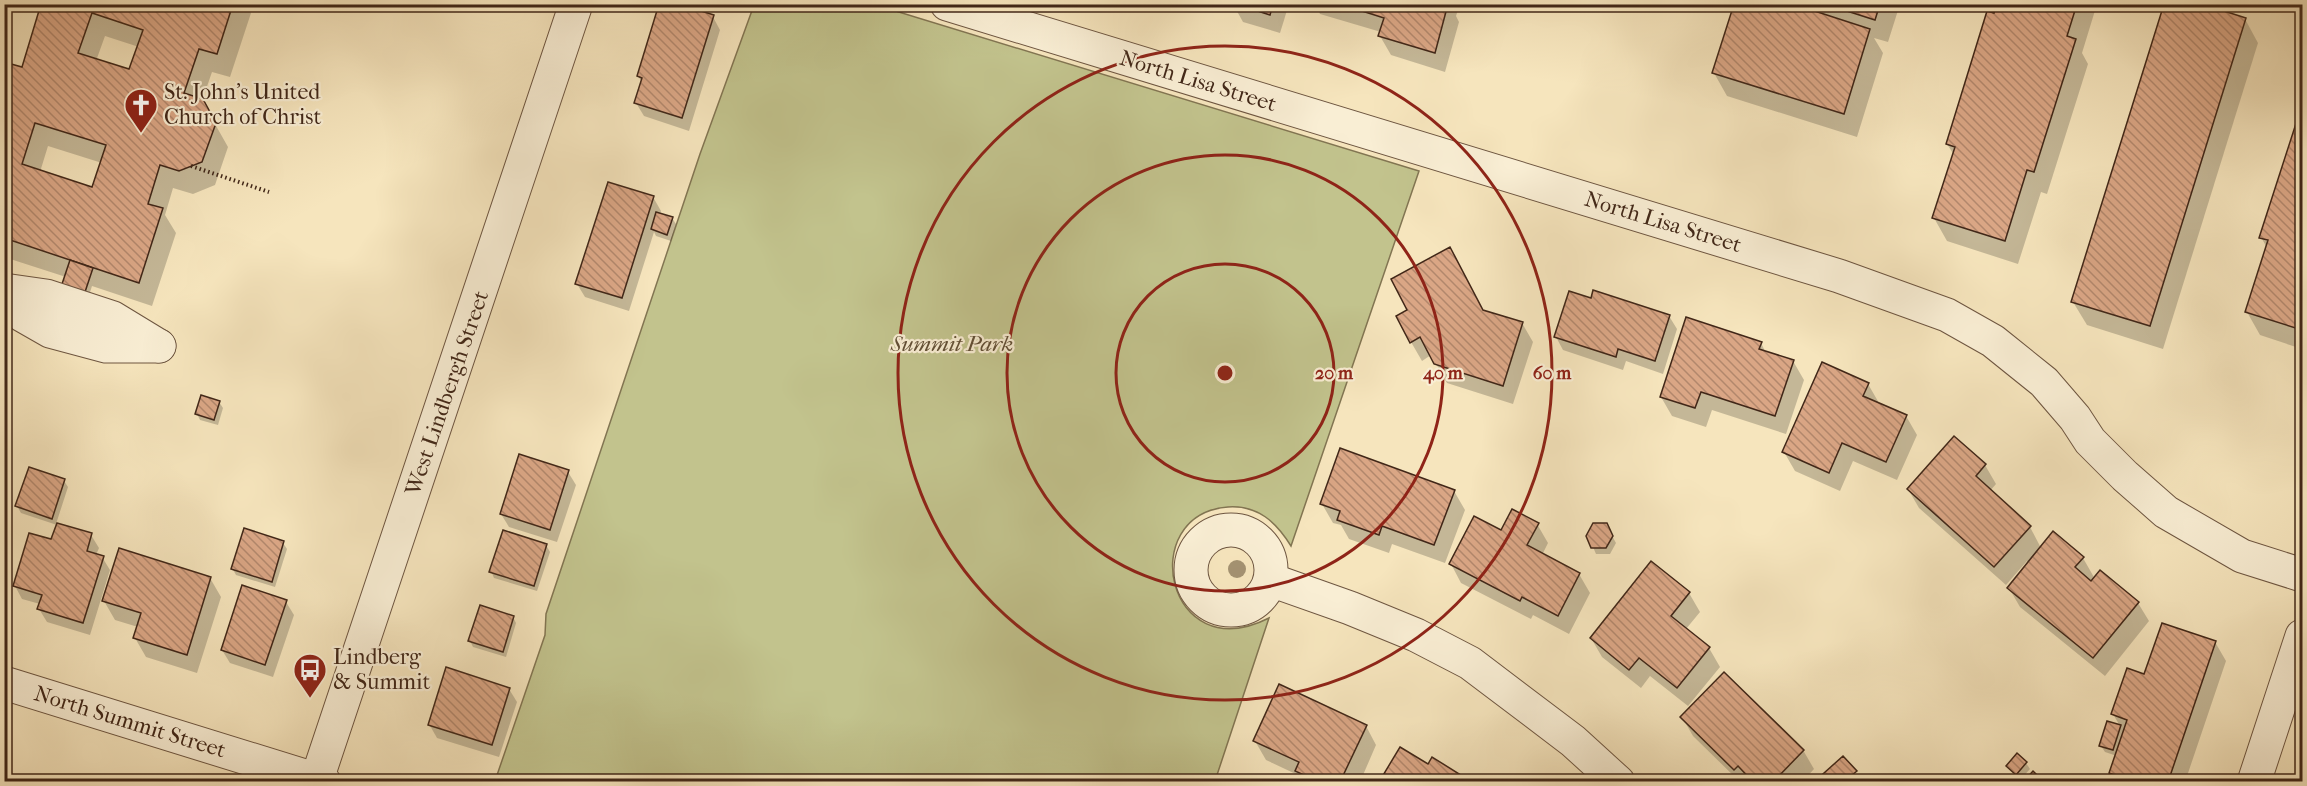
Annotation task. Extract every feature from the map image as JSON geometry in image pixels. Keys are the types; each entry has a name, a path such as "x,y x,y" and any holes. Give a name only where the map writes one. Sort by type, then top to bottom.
{"street":[{"name":"West Lindbergh Street","path":"319,781 576,4"},
{"name":"North Lisa Street","path":"947,4 1839,276 1947,315 1993,341 2035,375 2075,418 2090,441 2166,512 2242,556 2302,575"},
{"path":"5,290 46,296 113,318 159,346"},
{"path":"1271,580 1361,612 1416,635 1470,663 1573,741 1618,782"},
{"path":"2254,782 2302,636"},
{"name":"North Summit Street","path":"4,683 319,781"}],"path":[{"path":"191,166 269,192"}],"green space":[{"name":"Summit Park","path":"754,5 876,5 1419,171 1291,546 1265,517 1239,507 1228,507 1199,516 1181,535 1173,559 1175,585 1186,608 1206,624 1234,628 1269,618 1215,781 495,781 545,635 546,614 700,154"}],"building":[{"name":"St. John's United Church of Christ","path":"41,4 233,4 217,54 199,49 184,93 203,99 216,123 202,162 179,171 160,165 148,204 163,208 139,283 4,238 4,62 22,67","holes":["92,13 143,30 129,69 78,53","35,123 106,145 92,187 22,164"]},
{"path":"659,4 679,4 714,15 682,118 634,103 642,78 637,76"},
{"path":"1236,4 1273,4 1270,15"},
{"path":"1340,4 1448,4 1435,53 1378,36 1384,18"},
{"path":"1734,4 1793,4 1870,29 1844,114 1712,73"},
{"path":"1825,4 1880,4 1875,20"},
{"path":"1997,4 2077,4 2067,36 2076,39 2034,172 2027,170 2005,241 1932,218 1955,147 1946,144 1987,11 1994,13"},
{"path":"2164,4 2202,4 2246,18 2150,326 2071,302"},
{"path":"2300,111 2302,111 2302,330 2245,312 2268,240 2259,238"},
{"path":"608,182 654,196 622,298 575,284"},
{"path":"656,212 673,217 667,235 651,229"},
{"path":"1450,247 1483,310 1523,322 1503,386 1434,364 1420,337 1410,343 1396,316 1407,310 1391,279"},
{"path":"70,260 93,268 71,334 48,326"},
{"path":"1593,290 1670,315 1655,361 1618,349 1616,357 1554,337 1569,291 1591,298"},
{"path":"1686,317 1762,342 1759,349 1794,360 1775,416 1701,392 1695,408 1660,397"},
{"path":"1822,362 1869,383 1863,396 1907,415 1886,462 1842,443 1829,473 1782,452"},
{"path":"201,395 220,401 214,420 195,414"},
{"path":"1954,436 1986,464 1976,476 2031,526 1994,567 1907,489"},
{"path":"1340,448 1455,490 1434,545 1382,526 1379,535 1337,520 1340,511 1320,504"},
{"path":"519,454 569,470 550,530 500,514"},
{"path":"29,467 65,479 52,519 15,506"},
{"path":"1512,509 1539,523 1527,545 1580,573 1558,616 1522,597 1520,601 1449,564 1474,516 1501,530"},
{"path":"57,523 92,533 87,551 104,556 83,623 37,609 42,595 13,586 29,533 51,539"},
{"path":"1593,523 1607,523 1613,536 1606,548 1591,548 1586,536"},
{"path":"244,528 284,541 272,582 231,569"},
{"path":"503,530 547,544 534,586 489,572"},
{"path":"2053,531 2084,557 2075,567 2091,581 2100,570 2139,602 2093,658 2007,588"},
{"path":"119,548 211,577 187,655 133,638 141,613 102,601"},
{"path":"1651,561 1690,592 1671,616 1710,647 1677,688 1639,658 1629,670 1590,638"},
{"path":"242,585 287,600 265,665 221,650"},
{"path":"480,605 514,616 503,652 468,641"},
{"path":"2162,623 2216,641 2168,782 2134,782 2109,773 2127,720 2111,714 2127,668 2144,674"},
{"path":"446,667 510,688 492,745 428,725"},
{"path":"1724,672 1804,750 1773,782 1753,782 1738,766 1734,770 1680,717"},
{"path":"1279,684 1367,725 1340,782 1319,782 1295,771 1299,762 1253,741"},
{"path":"2107,721 2121,725 2113,750 2099,746"},
{"path":"1400,747 1428,764 1432,757 1472,782 1379,782"},
{"path":"2017,753 2027,762 2016,775 2006,766"},
{"path":"1843,756 1857,771 1846,780 1848,782 1814,782"},
{"path":"2033,771 2044,782 2023,782"}],"place":[{"name":"St. John's United Church of Christ","path":"141,134"},
{"name":"Lindberg & Summit","path":"310,699"}]}
